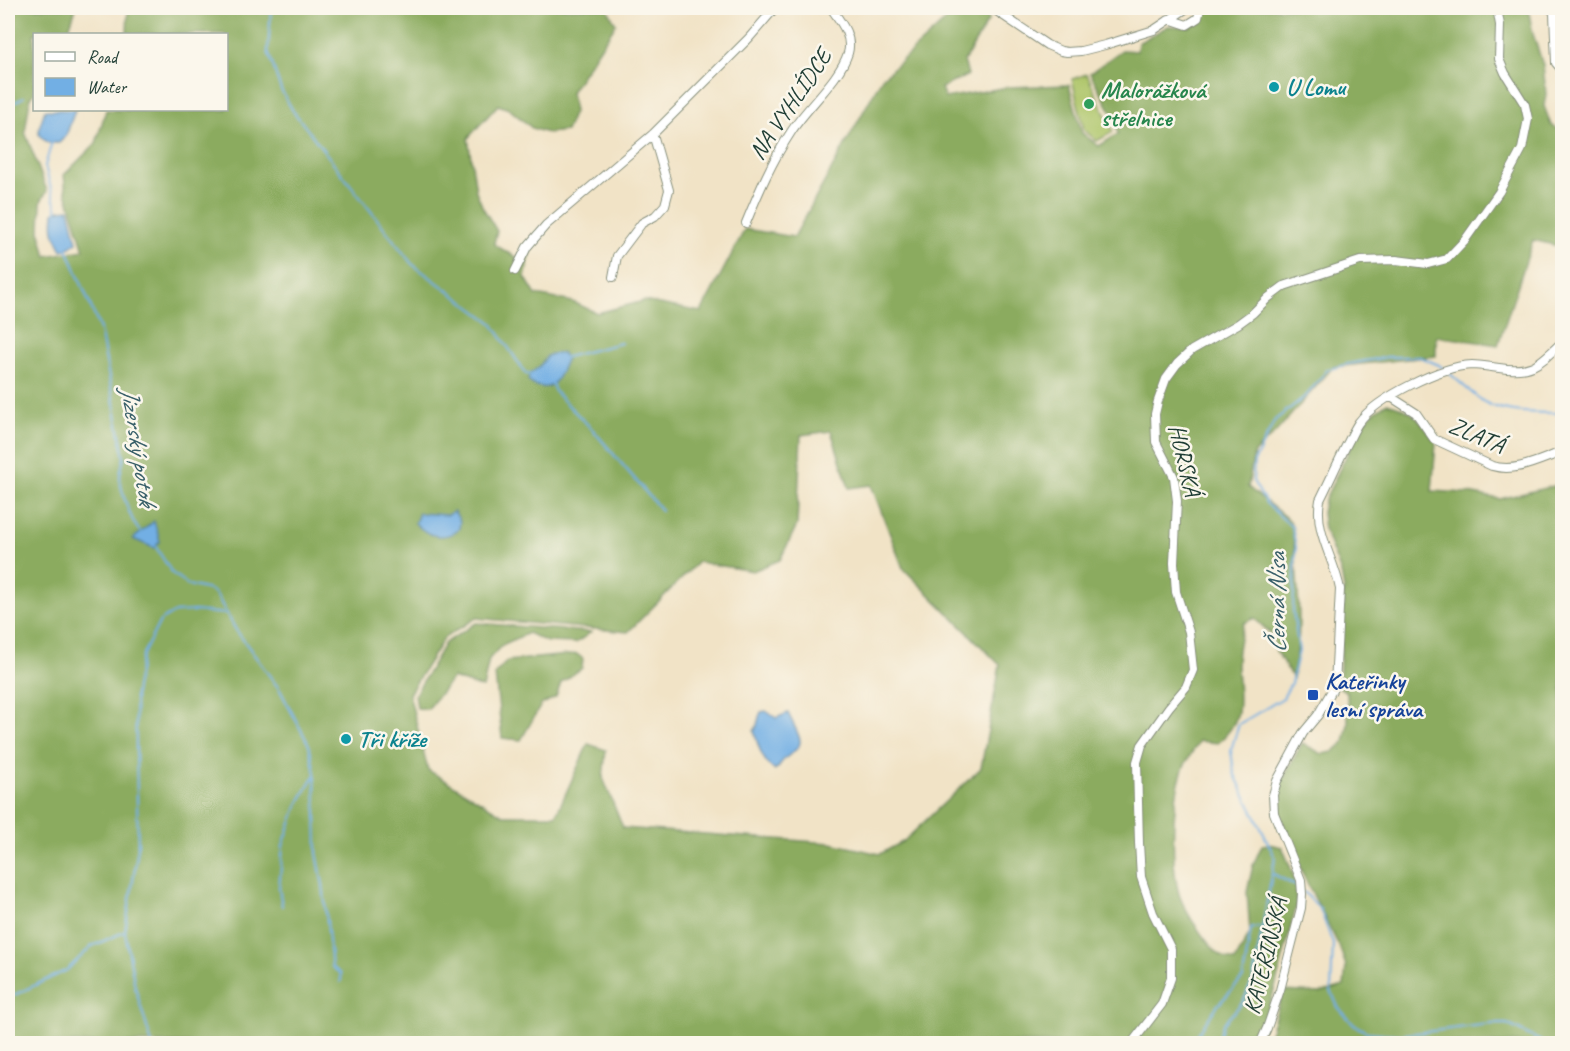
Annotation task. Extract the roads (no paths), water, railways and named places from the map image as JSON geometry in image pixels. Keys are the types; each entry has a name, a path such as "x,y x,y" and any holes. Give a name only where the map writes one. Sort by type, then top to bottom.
{"street":[{"path":"515,271 527,247 546,225 653,134 749,38 775,8"},
{"name":"NA VYHLÍDCE","path":"746,223 767,172 792,130 837,74 848,53 849,38 831,8"},
{"path":"993,8 1047,45 1067,52 1106,45 1154,30 1187,8"},
{"path":"1169,19 1187,25 1198,18 1200,9 1197,8"},
{"name":"HORSKÁ","path":"1131,1044 1162,1004 1171,978 1172,949 1154,913 1141,877 1137,762 1142,745 1186,687 1193,670 1189,633 1176,592 1174,563 1177,501 1174,477 1156,442 1155,414 1158,401 1167,380 1192,350 1253,314 1268,298 1284,286 1360,261 1396,260 1428,264 1447,259 1465,240 1499,192 1522,149 1528,119 1525,105 1505,73 1499,58 1500,25 1497,8"},
{"path":"1550,8 1554,13 1556,63 1563,70"},
{"path":"613,277 617,256 642,223 655,216 665,204 669,190 653,134"},
{"name":"KATEŘINSKÁ","path":"1260,1044 1280,990 1301,908 1302,894 1301,879 1274,813 1273,795 1277,782 1303,733 1335,686 1340,589 1337,573 1320,530 1318,513 1320,500 1358,424 1370,410 1412,384 1452,367 1473,365 1525,370 1534,367 1563,342"},
{"name":"ZLATÁ","path":"1391,398 1416,413 1434,440 1500,469 1514,469 1563,452"}],"water":[{"path":"45,111 75,111 66,136 59,143 48,143 39,135"},
{"path":"69,209 77,242 62,250 54,233 54,213"},
{"path":"563,353 566,360 551,386 537,386 528,380 530,374 547,356"},
{"path":"454,511 460,521 459,529 448,535 436,536 425,532 415,523 419,513 447,515"},
{"path":"154,521 160,541 154,548 133,539"},
{"path":"766,711 776,718 788,713 800,741 798,748 774,770 763,757 754,731 761,712"}],"waterway":[{"path":"271,8 268,51 281,90 293,111 412,264 491,322 526,374 532,375"},
{"path":"497,8 519,8"},
{"path":"8,106 24,97"},
{"name":"Jizerský potok","path":"52,142 45,166 58,215"},
{"name":"Jizerský potok","path":"66,246 100,329 124,457 120,475 124,498 130,515 141,532"},
{"path":"563,360 566,357 621,343"},
{"name":"Černá Nisa","path":"1217,1044 1223,1024 1243,1002 1253,980 1275,857 1234,773 1231,750 1239,724 1283,698 1291,683 1299,651 1293,610 1296,547 1292,527 1266,503 1253,481 1254,462 1275,420 1307,395 1327,370 1387,357 1420,357 1444,369"},
{"name":"Černá Nisa","path":"1449,373 1477,397 1494,407 1524,412 1562,413"},
{"path":"552,383 555,392 593,430 661,510"},
{"name":"Jizerský potok","path":"152,1044 135,987 125,932 138,848 135,693 142,656 160,621 175,612 227,614 216,594 210,590 188,585 172,573 154,544"},
{"path":"227,614 280,690 309,745 315,773 317,853 332,967 341,974 340,982"},
{"path":"282,906 279,888 283,845 298,804 314,776"},
{"path":"1273,874 1300,888"},
{"path":"1304,892 1320,909 1333,944 1331,991 1338,1007 1354,1025 1367,1032 1400,1035 1507,1024 1546,1044"},
{"path":"1191,1044 1217,1006 1243,978 1251,928 1263,927"},
{"path":"8,998 67,970 92,946 124,932"}],"place":[{"name":"U Lomu","path":"1274,87"},
{"name":"Malorážková střelnice","path":"1089,104"},
{"name":"Kateřinky lesní správa","path":"1313,695"},
{"name":"Tři kříže","path":"346,739"}]}
